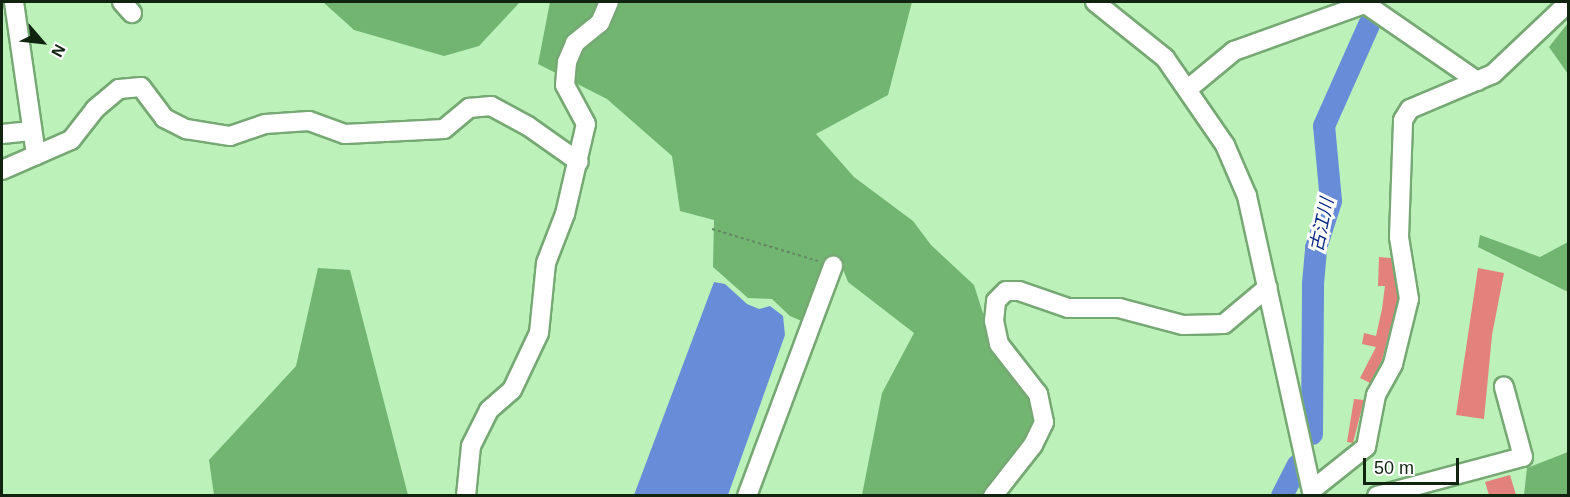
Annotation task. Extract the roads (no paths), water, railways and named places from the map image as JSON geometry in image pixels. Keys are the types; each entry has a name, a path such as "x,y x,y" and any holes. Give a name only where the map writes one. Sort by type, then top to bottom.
{"street":[{"path":"14,2 36,155"},
{"path":"466,495 471,447 489,410 512,390 540,333 546,263 579,162 586,124 565,85 567,62 575,43 600,23 609,2"},
{"path":"1095,2 1165,58 1225,145 1247,196 1312,493 1366,447 1376,395 1393,364 1409,299 1399,237 1403,120 1410,109 1493,74 1569,3"},
{"path":"1340,2 1365,5 1477,81"},
{"path":"1188,89 1234,51 1365,5"},
{"path":"2,170 71,141 95,109 119,89 141,87 164,118 186,129 230,136 265,124 309,121 345,134 444,129 469,108 490,106 579,162"},
{"path":"2,134 31,131"},
{"path":"747,495 833,266"},
{"path":"993,495 1033,445 1044,422 1038,394 999,344 994,321 996,301 1006,291 1019,291 1068,308 1119,308 1183,325 1224,324 1268,287"},
{"path":"1377,495 1523,457 1504,387"}],"water":[{"path":"714,282 725,284 747,304 759,309 770,306 783,316 785,335 728,495 634,495"}],"waterway":[{"name":"古江川","path":"1312,434 1313,284 1316,248 1331,201 1324,126 1369,25"},
{"name":"古江川","path":"1282,496 1297,466"}]}
